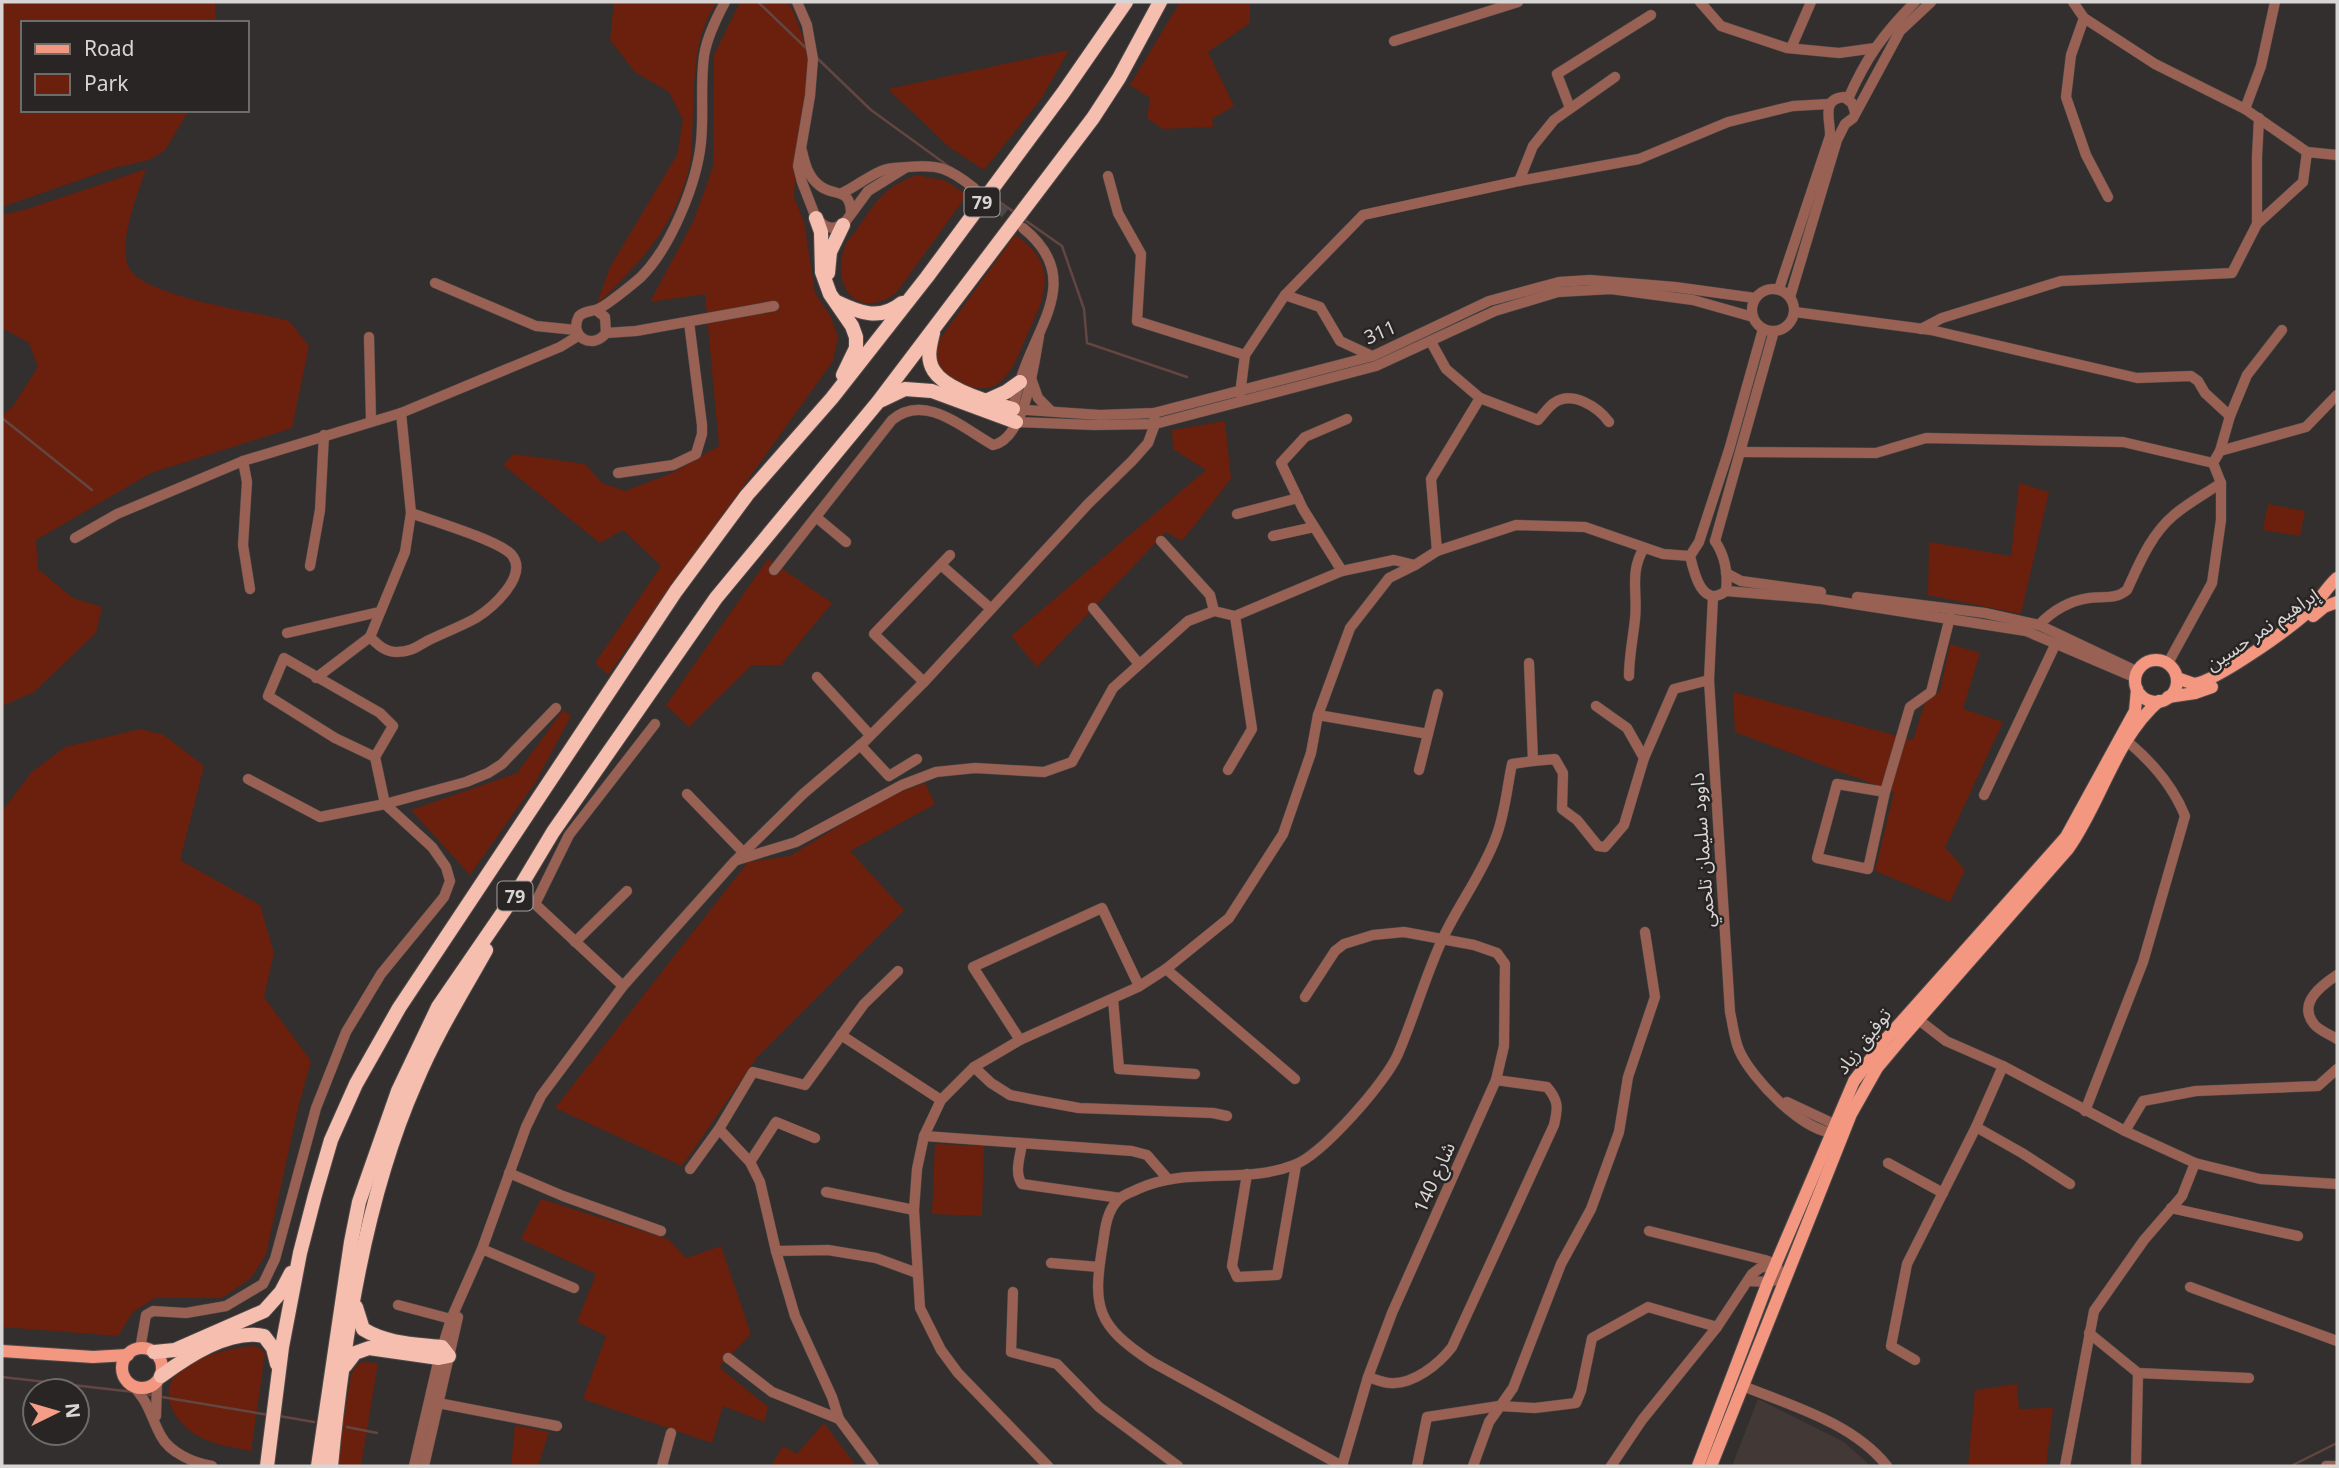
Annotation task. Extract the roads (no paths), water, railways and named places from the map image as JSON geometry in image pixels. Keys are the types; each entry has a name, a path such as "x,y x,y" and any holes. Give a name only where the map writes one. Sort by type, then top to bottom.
{"highway":[{"name":"79","path":"267,1466 278,1378 300,1253 331,1140 356,1084 399,1008 676,591 747,495 832,398 927,277 1063,93 1126,2"},
{"name":"79","path":"318,1466 359,1202 398,1091 438,1007 458,974 517,892 553,832 716,598 878,402 1093,118 1119,78 1160,2"},
{"path":"816,213 821,238 820,262 826,281 834,301 852,326 856,337 856,348 832,398"},
{"path":"826,281 830,252 847,219"},
{"path":"834,301 864,313 887,313 905,301 927,277"},
{"path":"936,325 929,351 934,371 949,383 1018,414"},
{"path":"986,401 1026,379"},
{"path":"878,402 905,389 922,389 1018,414"},
{"path":"331,1466 356,1291 385,1167 428,1055 517,892"},
{"path":"140,1352 175,1350 264,1311 281,1292 300,1253"},
{"path":"356,1291 356,1311 363,1329 382,1339 443,1354"},
{"path":"159,1379 185,1357 248,1334 264,1336 271,1343 278,1378"},
{"path":"343,1370 355,1353 369,1348 443,1354"}],"main road":[{"path":"2334,583 2332,595 2337,601"},
{"name":"إبراهيم نمر حسين","path":"2177,678 2189,684 2206,681 2285,630 2308,611 2334,583"},
{"name":"إبراهيم نمر حسين","path":"2164,699 2195,693 2215,685 2324,607 2337,601"},
{"path":"2154,660 2168,663 2177,678 2175,690 2164,699 2147,699 2137,679 2141,666 2154,660"},
{"name":"توفيق زياد","path":"1698,1466 1775,1264 1835,1130 1914,1016 2066,837 2135,711 2137,679"},
{"name":"توفيق زياد","path":"1914,1016 2068,849 2141,719 2164,699"},
{"name":"توفيق زياد","path":"1711,1466 1784,1278 1835,1130"},
{"path":"2,1351 93,1357 140,1352 162,1363 159,1379 141,1388 127,1380 115,1366 93,1357"},
{"path":"127,1380 123,1364 140,1352"}],"street":[{"path":"577,333 576,320 582,313 596,310 641,276 670,233 688,196 701,141 704,55 710,33 725,2"},
{"path":"797,2 807,25 813,59 799,174 816,213 825,226 832,228 847,219 868,191 905,167"},
{"path":"1394,41 1518,2"},
{"path":"1700,2 1721,26 1791,48 1839,53 1875,48"},
{"path":"1791,48 1811,2"},
{"path":"1848,99 1858,75 1886,31 1915,2"},
{"path":"1790,296 1779,289 1764,290 1755,298 1752,305 1753,317 1763,329 1774,331 1788,326 1795,312 1790,296 1837,140 1845,124 1853,118 1900,32 1931,2"},
{"path":"2073,2 2084,18 2155,64 2245,109 2307,152 2337,155"},
{"path":"2245,109 2261,66 2275,2"},
{"path":"1570,108 1557,74 1651,15"},
{"path":"2084,18 2071,55 2066,97 2086,155 2108,197"},
{"path":"1519,181 1534,146 1554,120 1615,77"},
{"path":"1242,402 1239,390 1245,355 1285,295 1363,215 1519,181 1639,159 1728,122 1793,106 1829,104 1839,97 1852,103 1854,112"},
{"path":"1779,289 1830,136 1829,104"},
{"path":"2257,224 2259,118"},
{"path":"1831,120 1839,125 1845,124"},
{"path":"802,149 813,179 828,191 842,193 850,201 847,219"},
{"path":"1921,329 1942,318 2060,281 2232,273 2257,224 2303,182 2307,152"},
{"path":"842,193 882,170 895,166 924,164 942,167 974,188"},
{"path":"1108,176 1118,213 1141,254 1137,321 1245,355"},
{"path":"816,213 817,200 828,191"},
{"path":"774,570 900,414 926,410 943,415 993,444 1006,440 1018,414 1026,379 1052,298 1054,276 1046,250 1023,228"},
{"name":"311","path":"1018,414 1052,411 1155,419 1239,390 1373,356 1489,301 1559,282 1590,280 1755,298"},
{"path":"435,284 536,326 577,333 587,342 603,338 606,333 605,317 596,310"},
{"name":"311","path":"1018,414 1095,425 1155,419 1242,402 1376,366 1495,311 1558,292 1611,289 1693,300 1753,317"},
{"path":"1285,295 1320,307 1339,341 1373,356"},
{"path":"606,333 636,331 774,306"},
{"path":"1795,312 1921,329 2137,379 2191,376 2230,416"},
{"path":"618,473 673,465 696,454 702,425 689,321"},
{"path":"1763,329 1729,450 1699,542 1690,556 1702,590 1713,597 1726,591 1822,599 2026,631 2137,679"},
{"path":"2213,463 2220,451 2230,416 2247,375 2282,330"},
{"path":"1726,591 1726,573 1721,551 1715,541 1774,331"},
{"path":"75,538 117,514 243,461 401,413 561,347 577,333"},
{"path":"369,337 371,421"},
{"path":"1431,342 1446,369 1480,398 1538,420 1555,401 1571,399 1592,405 1601,411 1609,422"},
{"path":"1026,379 1038,398 1052,411"},
{"path":"2220,451 2306,427 2337,395"},
{"path":"1437,551 1431,479 1480,398"},
{"path":"316,678 369,637 405,552 411,513 401,413"},
{"path":"414,1466 451,1319 482,1249 526,1127 541,1096 623,986 743,852 803,794 860,745 924,682 990,608 1148,443 1155,419"},
{"path":"1342,571 1314,527 1281,463 1306,437 1347,419"},
{"path":"310,566 320,510 324,435"},
{"path":"1741,452 1876,453 1926,438 2097,441 2123,442 2213,463"},
{"path":"243,461 247,482 243,545 250,589"},
{"path":"2168,663 2212,583 2221,520 2221,483 2213,463"},
{"path":"2039,625 2067,603 2091,598 2116,598 2127,590 2151,541 2161,528 2173,515 2221,483"},
{"path":"1237,514 1298,498"},
{"path":"369,637 384,650 413,650 478,617 503,595 516,574 516,564 508,551 411,513"},
{"path":"816,517 846,542"},
{"path":"1048,1466 958,1373 941,1350 920,1308 914,1210 917,1169 924,1136 941,1100 974,1067 1020,1040 1139,986 1166,969 1229,918 1283,834 1311,753 1318,715 1350,628 1389,578 1437,551 1516,525 1585,527 1663,554 1690,556"},
{"path":"1273,536 1314,527"},
{"path":"1161,541 1210,595 1214,611"},
{"path":"1699,542 1715,541"},
{"path":"1629,676 1630,646 1635,620 1635,568 1644,548"},
{"path":"924,682 874,634 950,555"},
{"path":"734,862 796,842 902,785 936,772 975,768 1044,772 1072,762 1112,688 1188,621 1214,611 1235,616 1342,571 1394,560 1415,565"},
{"path":"941,565 990,608"},
{"path":"1726,573 1741,581 1985,614 2039,625 2137,679"},
{"name":"داوود سليمان تلحمي","path":"1713,597 1709,680 1730,1012 1739,1049 1748,1066 1769,1091 1795,1114 1835,1130"},
{"path":"1093,608 1139,664"},
{"path":"286,633 379,612"},
{"path":"1228,770 1252,729 1235,616"},
{"path":"1885,792 1837,784 1817,858 1868,869 1885,792 1910,707 1931,692 1950,617"},
{"path":"1984,795 2056,643"},
{"path":"140,1352 146,1315 153,1311 186,1313 226,1306 263,1284 275,1259 300,1177 316,1108 346,1032 381,974 444,897 450,881 446,867 432,847 385,804 375,757 393,726 380,713 284,658 268,696 335,738 375,757"},
{"path":"1529,663 1533,761"},
{"path":"817,677 870,735"},
{"path":"1342,1466 1152,1362 1125,1344 1106,1323 1097,1300 1099,1267 1110,1210 1120,1198 1167,1178 1247,1174 1296,1165 1340,1129 1397,1057 1442,940 1497,836 1512,764 1555,759 1563,772 1562,809 1577,820 1598,846 1605,847 1624,825 1644,758 1674,689 1709,680"},
{"path":"1419,770 1438,694"},
{"path":"1596,706 1627,728 1644,758"},
{"path":"248,779 320,817 385,804 466,782 488,773 502,764 556,708"},
{"path":"1318,715 1428,734"},
{"path":"623,986 535,904 569,835 655,724"},
{"path":"2085,1111 2143,962 2185,816 2171,789 2154,766 2127,742"},
{"path":"860,745 890,776 917,759"},
{"path":"687,794 743,852"},
{"path":"575,942 627,891"},
{"path":"1020,1040 974,967 1102,908 1139,986"},
{"name":"شارع 140","path":"1305,997 1335,951 1345,944 1373,935 1404,932 1474,945 1497,953 1505,964 1504,1046 1496,1080 1392,1313 1368,1377 1342,1466"},
{"path":"1473,1466 1489,1422 1513,1388 1562,1264 1591,1209 1619,1132 1633,1059 1655,997 1645,932"},
{"path":"1166,969 1295,1079"},
{"path":"690,1170 719,1129 753,1072 805,1085 864,1004 898,971"},
{"path":"2337,975 2311,996 2309,1012 2314,1024 2337,1039"},
{"path":"1112,999 1119,1069 1195,1074"},
{"path":"1914,1016 1946,1041 2003,1066 2085,1111 2195,1163 2260,1179 2337,1184"},
{"path":"841,1035 941,1100"},
{"path":"1915,1360 1891,1346 1907,1264 1976,1127 2003,1066"},
{"path":"974,1067 1010,1096 1079,1108 1213,1113 1227,1116"},
{"path":"2125,1131 2143,1101 2196,1091 2318,1086 2337,1069"},
{"path":"1368,1377 1391,1383 1402,1382 1427,1372 1443,1359 1452,1347 1554,1125 1559,1107 1555,1096 1547,1087 1496,1080"},
{"path":"750,1162 776,1122 815,1138"},
{"path":"1976,1127 2070,1184"},
{"path":"719,1129 750,1162 760,1181 795,1316 832,1396 839,1419 874,1466"},
{"path":"924,1136 1132,1151 1147,1155 1167,1178"},
{"path":"1022,1144 1018,1172 1018,1179 1022,1184 1120,1198"},
{"path":"1888,1163 1943,1193"},
{"path":"2065,1466 2094,1311 2144,1240 2182,1196 2195,1163"},
{"path":"1247,1174 1232,1266 1237,1277 1277,1276 1296,1165"},
{"path":"509,1172 563,1196 661,1231"},
{"path":"826,1192 914,1210"},
{"path":"2171,1208 2298,1236"},
{"path":"1649,1231 1751,1255 1775,1264 1784,1278 1768,1282 1748,1281"},
{"path":"482,1249 574,1288"},
{"path":"776,1251 840,1252 876,1258 917,1273"},
{"path":"1051,1264 1099,1267"},
{"path":"1611,1466 1642,1419 1717,1327 1752,1274 1760,1268 1775,1264"},
{"path":"424,1466 438,1403 443,1354 466,1286"},
{"path":"2190,1287 2337,1341"},
{"path":"1013,1292 1011,1352 1057,1363 1099,1407 1178,1466"},
{"path":"398,1305 451,1319"},
{"path":"1417,1466 1427,1417 1499,1406 1535,1408 1576,1403 1592,1338 1648,1307 1717,1327"},
{"path":"2089,1333 2138,1373 2249,1378"},
{"path":"728,1358 772,1392 839,1419"},
{"path":"2136,1466 2138,1373"},
{"path":"157,1424 155,1401 159,1379"},
{"path":"127,1380 141,1394 161,1437 190,1460 212,1466"},
{"path":"1743,1386 1852,1434 1887,1466"},
{"path":"438,1403 557,1426"},
{"path":"662,1466 671,1433"},
{"path":"2326,1466 2337,1466"}],"waterway":[{"path":"758,2 808,50"},
{"path":"816,57 871,110 951,168"},
{"path":"994,198 1014,212"},
{"path":"1022,218 1062,246 1084,309 1087,343 1187,377"},
{"path":"2,418 92,490"},
{"path":"2,1377 134,1392"},
{"path":"144,1394 269,1415"},
{"path":"279,1416 314,1422"},
{"path":"347,1427 377,1433"},
{"path":"2291,1466 2337,1443"}],"tunnel":[{"path":"974,188 1017,223"}]}
